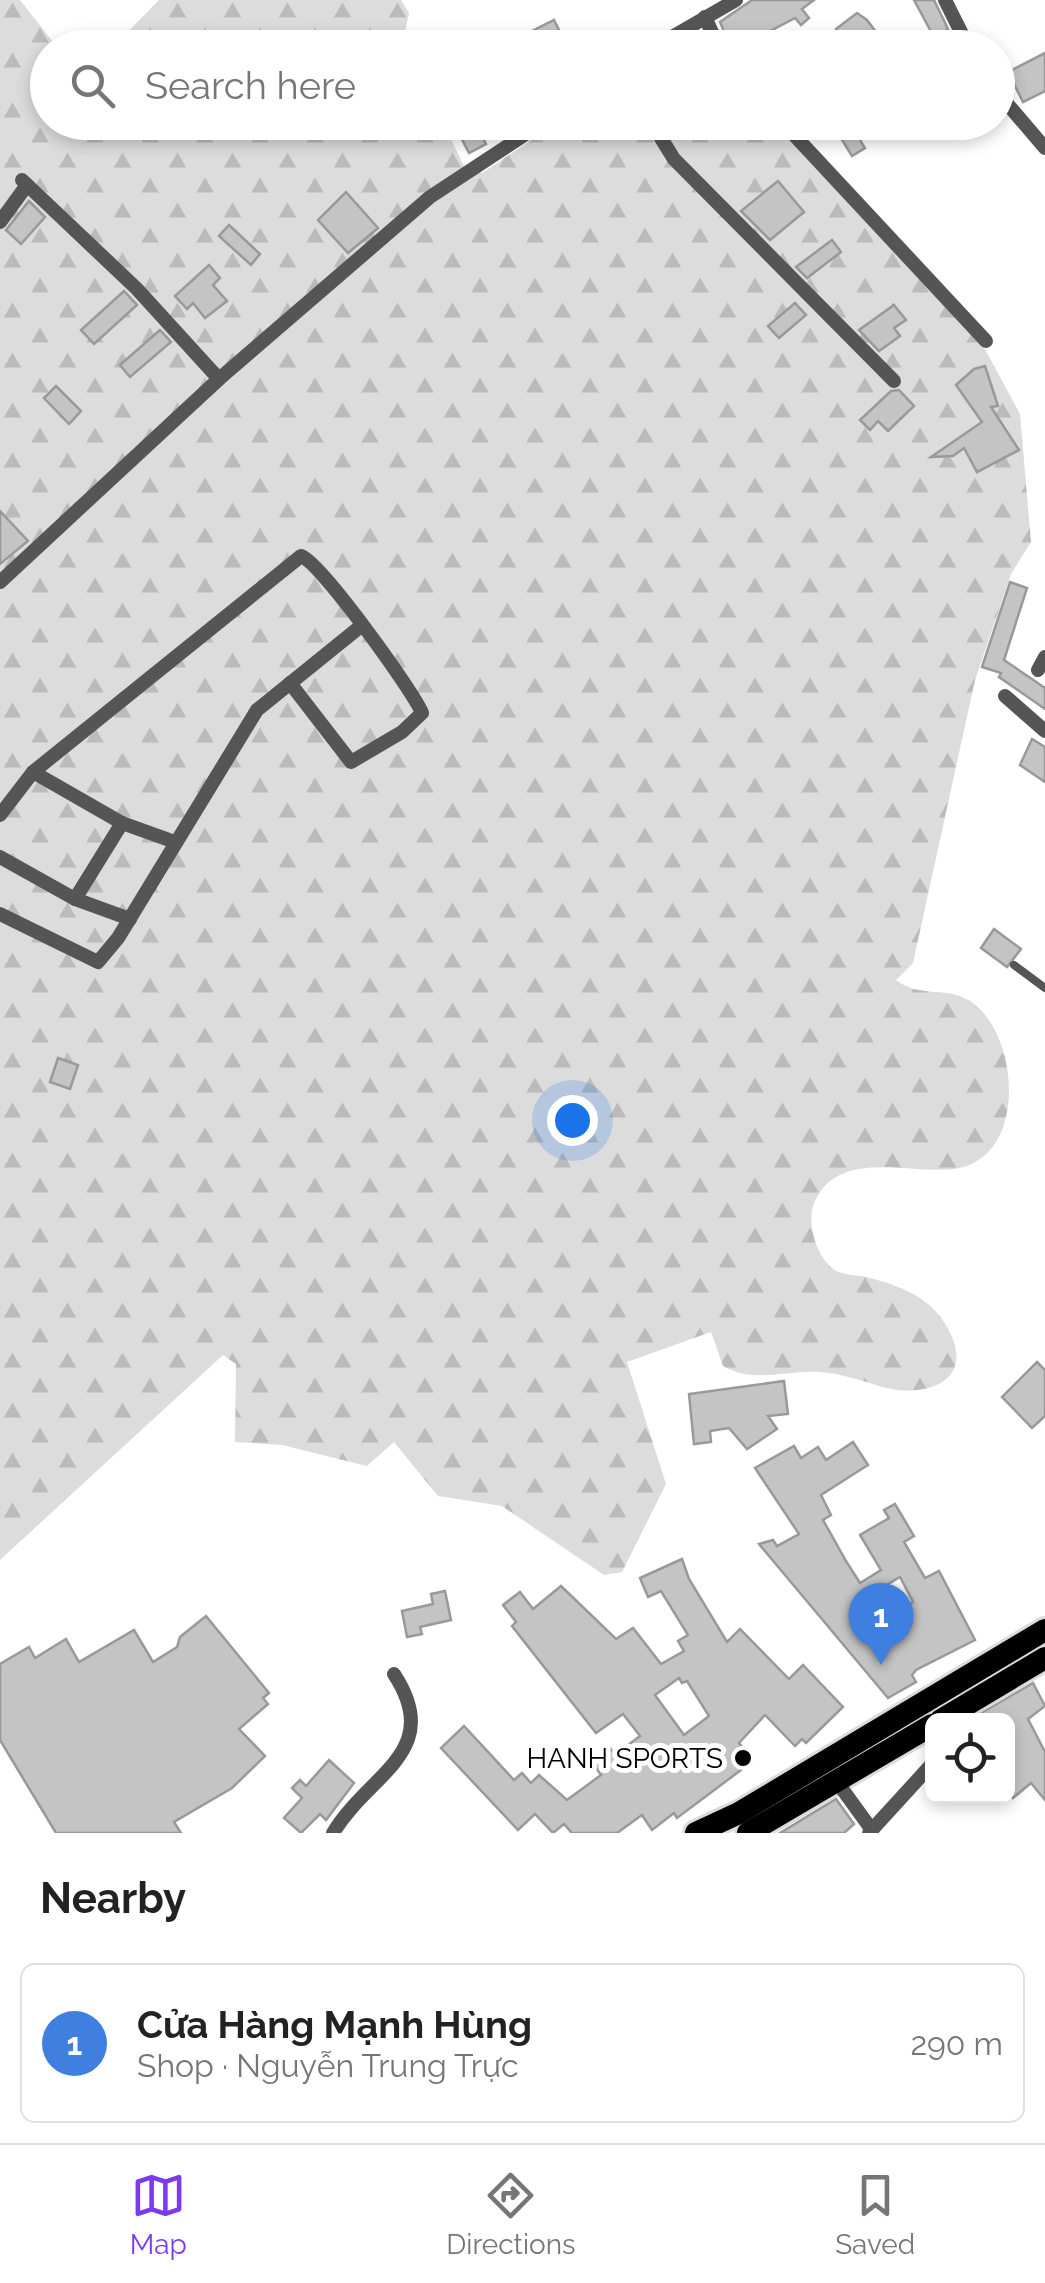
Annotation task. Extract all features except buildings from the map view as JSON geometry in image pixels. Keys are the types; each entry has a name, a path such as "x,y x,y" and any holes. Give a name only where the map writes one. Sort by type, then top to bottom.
{"main road":[{"path":"748,1833 829,1773 1045,1630"},
{"path":"955,1713 1045,1658"},
{"path":"696,1833 925,1729"}],"street":[{"path":"683,30 736,0"},
{"path":"945,0 960,30"},
{"path":"706,16 712,30"},
{"path":"1015,113 1045,148"},
{"path":"0,582 220,379 430,198 517,140"},
{"path":"662,140 674,159 894,380"},
{"path":"799,140 986,340"},
{"path":"0,222 25,182 145,296 220,379"},
{"path":"0,815 33,772 301,556 310,558 421,709 417,720 351,762 290,684"},
{"path":"0,914 92,963 104,958 257,710 361,626"},
{"path":"1005,696 1045,731"},
{"path":"33,772 122,823 175,842"},
{"path":"75,899 122,823"},
{"path":"0,858 75,899 130,919"},
{"path":"334,1833 346,1812 408,1749 412,1714 394,1674"},
{"path":"829,1773 871,1832 925,1772"}],"lane":[{"path":"1014,966 1044,984"}],"green space":[{"path":"0,0 20,0 44,30 30,30 30,140 451,140 464,166 482,173 532,140 793,140 981,342 1020,414 1031,542 1011,574 975,680 913,963 896,980 915,989 963,997 988,1019 1006,1064 1007,1114 999,1136 986,1154 967,1166 929,1170 862,1168 843,1174 826,1185 814,1203 811,1221 815,1240 829,1265 839,1272 901,1288 932,1307 955,1345 952,1372 933,1387 918,1390 886,1388 827,1373 746,1374 723,1366 711,1332 627,1362 666,1484 622,1572 604,1575 502,1506 438,1496 394,1442 367,1466 282,1445 235,1442 236,1364 223,1355 0,1560"},
{"path":"159,0 401,0 409,13 405,30 130,30"}],"place":[{"name":"Cửa Hàng Mạnh Hùng","path":"881,1665"},
{"name":"HANH SPORTS","path":"743,1758"}]}
